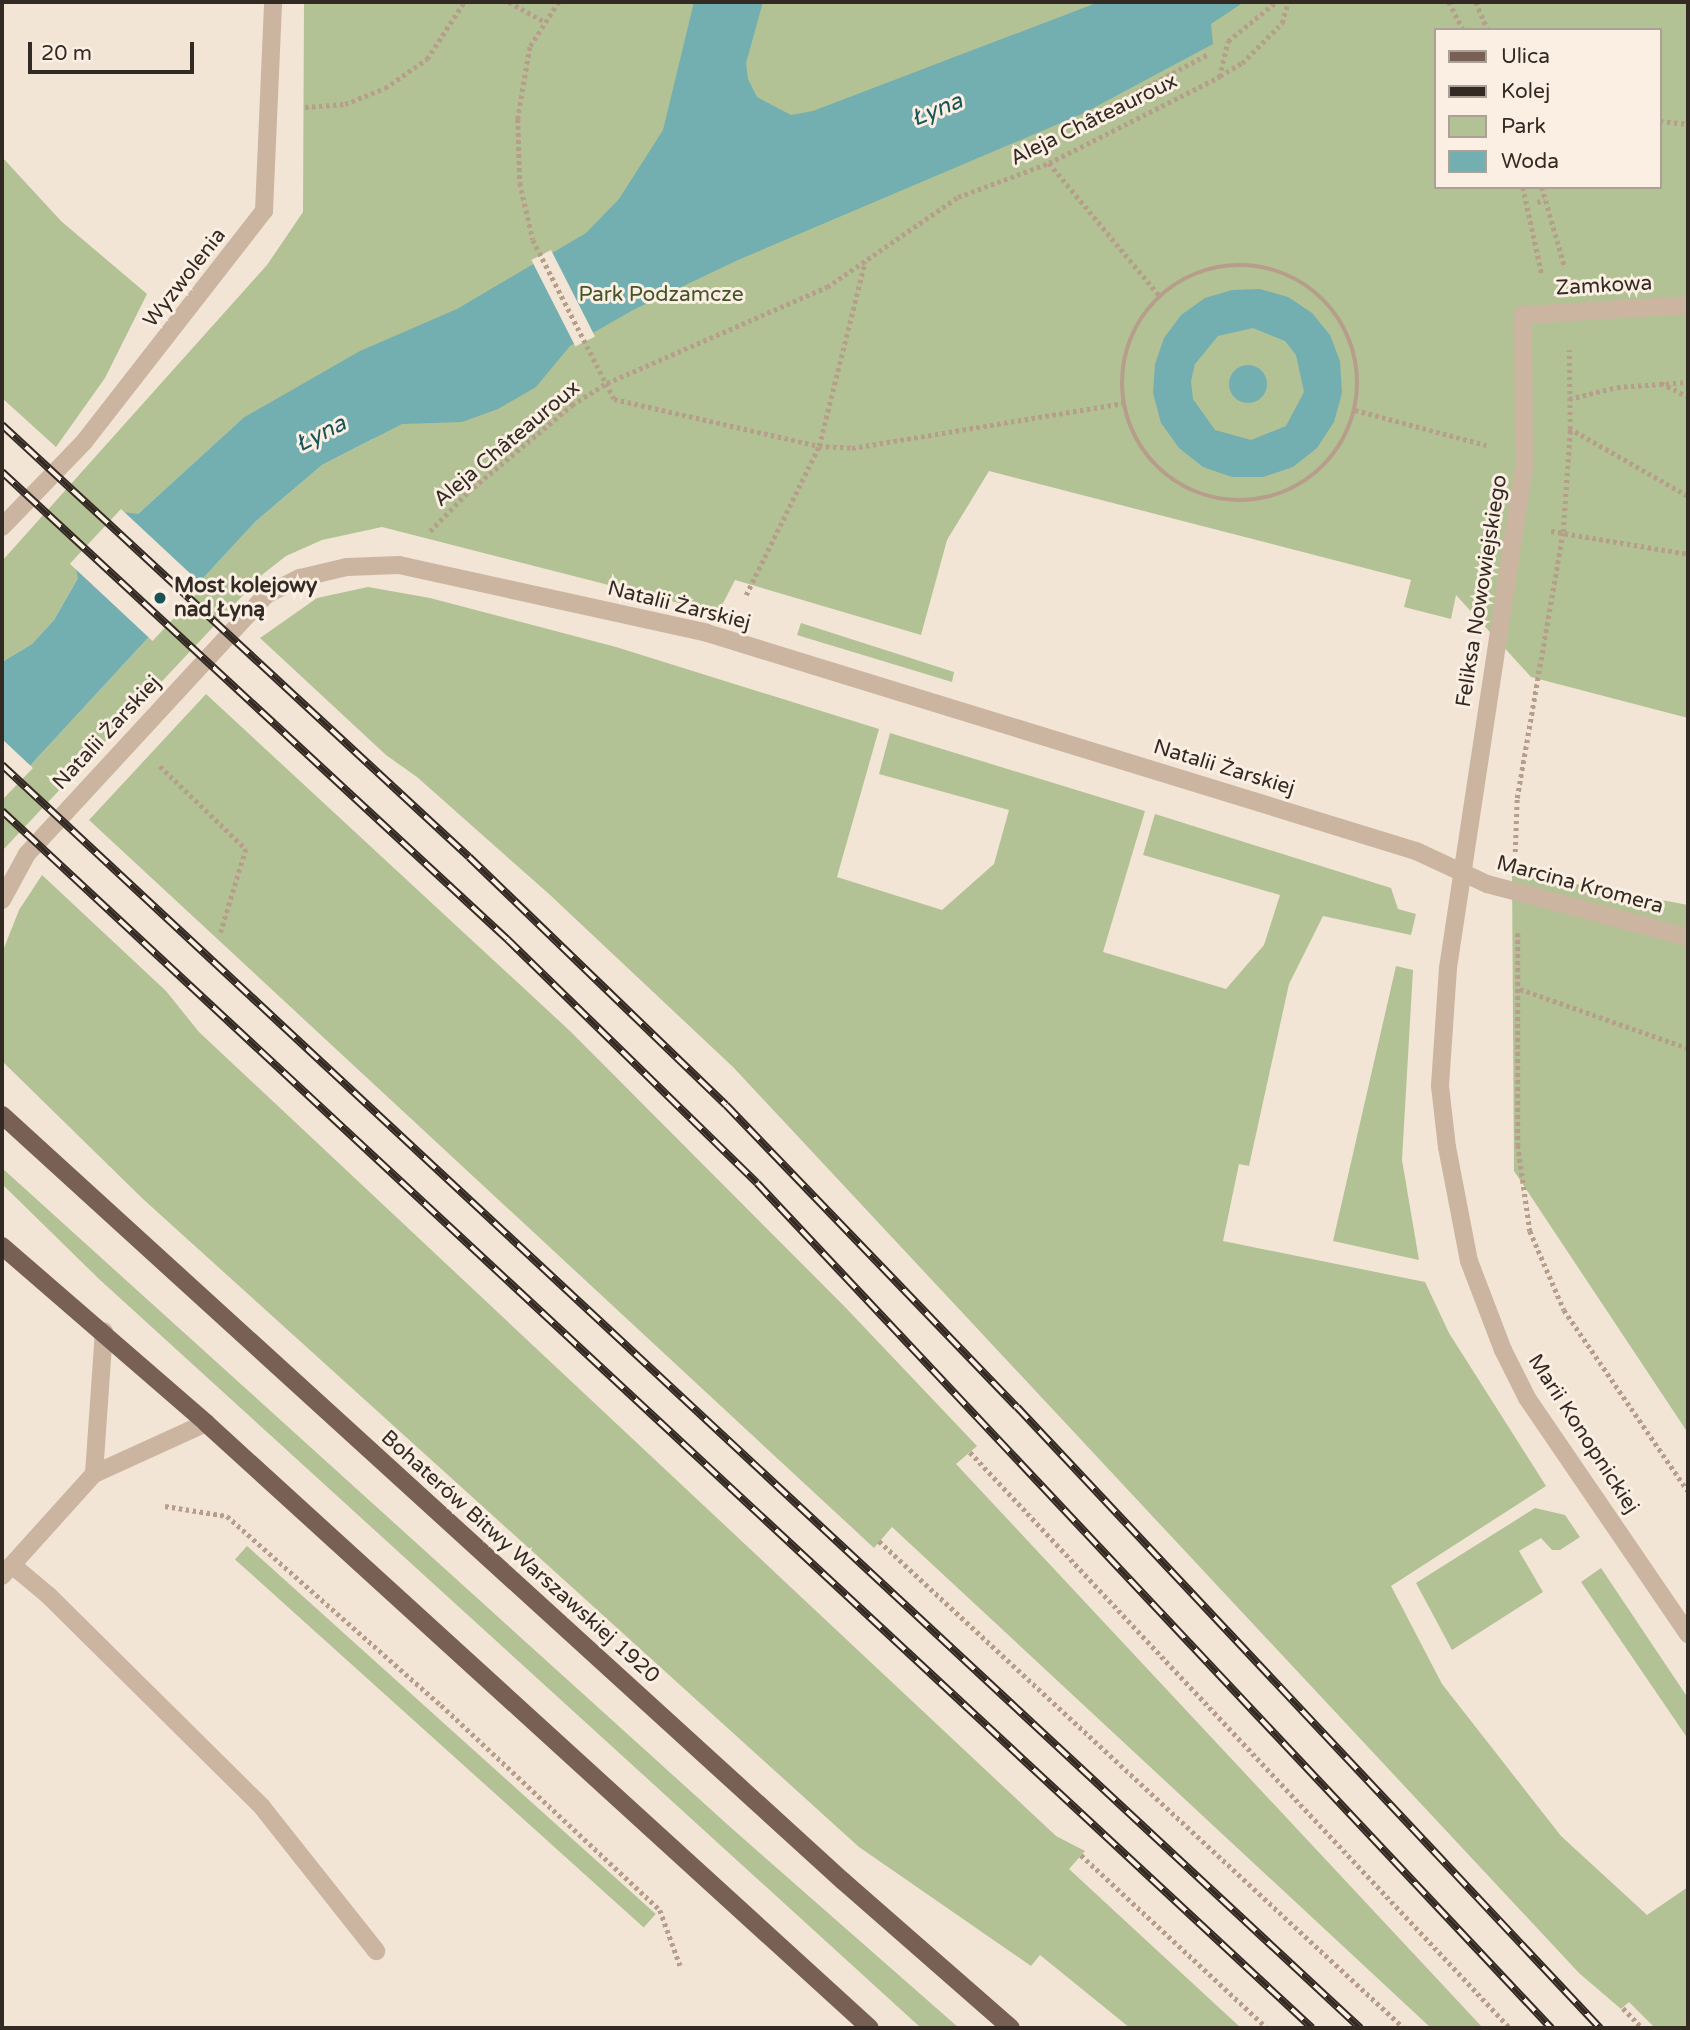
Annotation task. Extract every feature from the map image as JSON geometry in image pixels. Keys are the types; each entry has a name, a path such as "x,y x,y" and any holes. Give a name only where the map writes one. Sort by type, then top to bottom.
{"main road":[{"name":"Bohaterów Bitwy Warszawskiej 1920","path":"2,1115 843,1881 1011,2028"},
{"path":"2,1246 104,1331 870,2028"}],"street":[{"name":"Wyzwolenia","path":"2,527 84,442 264,211 273,2"},
{"name":"Zamkowa","path":"1523,315 1688,305"},
{"name":"Feliksa Nowowiejskiego","path":"1462,872 1523,479 1523,315"},
{"name":"Natalii Żarskiej","path":"2,900 27,854 266,596 300,578 347,567 399,565 706,633 1416,851 1462,872"},
{"name":"Marcina Kromera","path":"1462,872 1516,893 1688,937"},
{"name":"Marii Konopnickiej","path":"1462,872 1442,1014 1440,1086 1449,1158 1469,1261 1503,1350 1527,1398 1688,1634"},
{"path":"94,1474 104,1331"},
{"path":"206,1423 94,1474 7,1571 48,1595 262,1807 376,1951"}],"path":[{"path":"267,112 345,104 385,88 427,59 464,2"},
{"path":"509,2 543,21"},
{"path":"559,2 543,21 530,47 518,119 520,183 533,240 614,399 819,446 852,448 1124,403"},
{"path":"1219,77 1228,41 1276,2"},
{"name":"Aleja Châteauroux","path":"437,524 572,405 607,383 827,286 958,197 1049,163 1219,77 1242,63 1282,23 1288,2"},
{"path":"1449,2 1462,28"},
{"path":"1476,2 1487,28"},
{"path":"1086,119 1208,54"},
{"path":"1662,121 1688,124"},
{"path":"1049,163 1160,296"},
{"path":"1523,189 1542,275"},
{"path":"1542,189 1565,268"},
{"path":"1537,202 1545,201"},
{"path":"746,596 819,446 866,260"},
{"path":"1217,267 1261,267 1302,282 1335,312 1354,350 1358,372 1355,410 1343,441 1312,477 1279,494 1244,501 1197,493 1176,482 1143,447 1124,403 1123,372 1130,341 1160,296 1197,273 1217,267"},
{"path":"1515,858 1517,798 1563,532 1570,429 1569,335"},
{"path":"1569,399 1660,383 1688,382"},
{"path":"1660,383 1688,397"},
{"path":"1355,410 1492,446"},
{"path":"1562,424 1688,496"},
{"path":"1563,532 1688,554"},
{"path":"132,739 246,849 221,932"},
{"path":"1518,926 1518,1145 1530,1231 1564,1310 1688,1491"},
{"path":"1520,989 1688,1048"},
{"path":"970,1452 1510,2028"},
{"path":"165,1506 227,1516 431,1696 660,1910 680,1965"},
{"path":"879,1541 1404,2028"},
{"path":"1081,1855 1267,2028"},
{"path":"1623,2008 1642,2028"}],"green space":[{"name":"Park Podzamcze","path":"304,2 1688,2 1688,718 1531,677 1456,595 1451,619 1404,607 1411,580 989,471 947,540 921,635 735,580 718,613 382,527 322,540 286,556 263,574 2,851 2,796 255,522 322,465 373,439 243,418 138,514 127,514 78,578 54,620 32,644 2,662 2,561 267,265 303,212"},
{"path":"2,157 61,221 147,294 105,378 56,447 2,398"},
{"path":"368,587 430,598 616,647 879,729 837,877 942,910 994,864 1009,810 879,774 890,733 1145,811 1103,952 1226,989 1264,945 1280,895 1143,855 1155,814 1391,888 1398,909 1416,914 1411,935 1323,916 1289,984 1249,1166 1239,1164 1223,1241 1425,1282 1449,1333 1546,1486 1391,1586 1442,1684 1561,1836 1647,1915 1688,1887 1688,2028 1655,2028 1629,2002 1621,2009 1579,1973 733,1067 549,894 417,777 386,755 260,638 317,598"},
{"path":"801,623 954,672 952,682 797,635"},
{"path":"206,694 570,1031 845,1307 977,1446 956,1464 1483,2028 1431,2028 892,1527 874,1548 89,820"},
{"path":"1512,872 1688,905 1688,1433 1514,1171"},
{"path":"42,875 166,991 199,1032 1056,1836 1085,1851 1069,1869 1241,2028 1130,2028 1040,1955 1031,1966 859,1847 143,1199 2,1061 2,953 19,910"},
{"path":"1396,966 1413,970 1402,1160 1419,1260 1333,1241"},
{"path":"2,1168 728,1825 959,2028 921,2028 99,1279 2,1184"},
{"path":"1535,1508 1565,1515 1580,1537 1560,1550 1552,1550 1541,1538 1519,1551 1543,1592 1452,1650 1416,1583"},
{"path":"247,1546 656,1914 644,1927 235,1559"},
{"path":"1601,1568 1688,1698 1688,1739 1581,1582"}],"water":[{"name":"Łyna","path":"694,2 763,2 746,63 748,79 757,97 791,115 813,111 1099,2 1244,2 1211,24 1213,44 1084,113 738,260 633,310 570,346 536,387 498,409 462,422 402,424 322,465 255,522 2,796 2,662 32,644 54,620 78,578 75,565 123,512 138,514 243,418 360,351 457,309 586,233 619,199 663,130"},
{"path":"1260,289 1288,297 1312,313 1330,335 1340,361 1342,393 1334,422 1317,448 1293,467 1263,477 1232,477 1203,467 1179,448 1161,423 1153,393 1155,364 1164,338 1181,315 1205,298 1232,290","holes":["1253,328 1285,341 1296,355 1304,392 1286,426 1251,440 1215,430 1193,399 1191,381 1195,364 1218,336"]},
{"path":"1248,365 1262,370 1267,384 1262,398 1248,403 1234,398 1229,384 1234,370"}],"pier":[{"path":"551,250 595,336 575,346 531,260"},
{"path":"121,509 204,586 152,641 70,564"},
{"path":"2,739 33,768 2,800"}],"railway":[{"path":"2,425 469,857 726,1105 1017,1407 1600,2028"},
{"path":"2,472 507,939 757,1183 1551,2028"},
{"path":"2,765 1360,2028"},
{"path":"2,811 1312,2028"}],"place":[{"name":"Most kolejowy nad Łyną","path":"160,598"}]}
